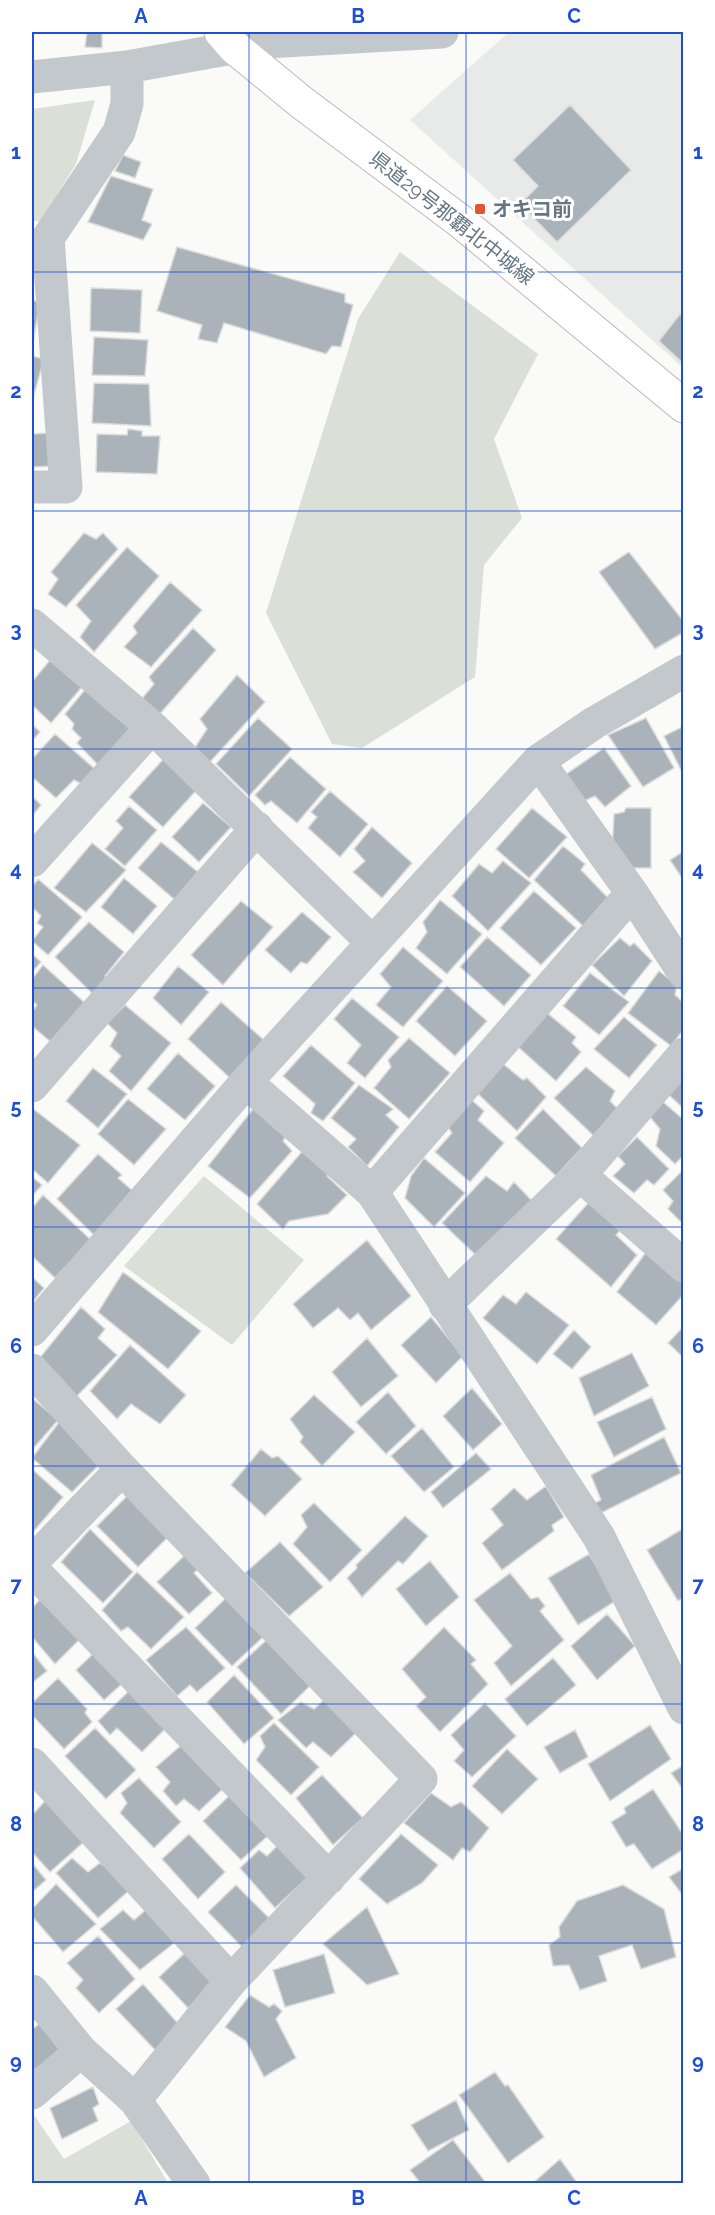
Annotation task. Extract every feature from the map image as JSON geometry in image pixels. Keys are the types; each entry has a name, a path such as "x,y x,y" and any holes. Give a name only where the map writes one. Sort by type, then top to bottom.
{"main road":[{"name":"県道29号那覇北中城線","path":"227,39 334,128 460,221 684,406"}],"street":[{"path":"32,77 127,67 227,39 442,32"},
{"path":"32,487 66,487 48,238 119,132 127,104 127,67"},
{"path":"32,625 152,727 372,942"},
{"path":"32,1330 246,1082 538,761 594,723 683,672"},
{"path":"32,861 152,727"},
{"path":"538,761 632,893 684,973"},
{"path":"32,1086 257,828"},
{"path":"372,1192 632,893"},
{"path":"446,1305 580,1175 684,1054"},
{"path":"246,1082 372,1192 599,1537 684,1708"},
{"path":"580,1175 684,1266"},
{"path":"32,1370 122,1469 421,1779 231,1981 135,2100"},
{"path":"32,1562 122,1469"},
{"path":"32,1569 329,1878"},
{"path":"32,1764 231,1981"},
{"path":"32,1991 81,2051 135,2100 194,2184"},
{"path":"32,2093 81,2051"}],"shaded area":[{"path":"509,32 683,32 683,368 410,120"},
{"path":"95,100 76,164 40,222 32,220 32,109"},
{"path":"400,252 538,354 494,439 522,518 484,565 475,677 362,748 332,744 266,613 358,319"},
{"path":"204,1176 304,1260 232,1345 124,1266"},
{"path":"32,2112 64,2159 131,2121 168,2183 32,2183"}],"building":[{"path":"87,32 102,32 102,48 85,47"},
{"path":"570,105 631,170 557,242 520,204 538,186 513,160"},
{"path":"123,155 141,162 135,178 115,171"},
{"path":"111,176 153,189 142,220 152,224 143,240 88,222"},
{"path":"177,247 345,294 345,302 353,305 341,347 332,346 326,354 224,323 217,343 198,339 202,325 157,311"},
{"path":"91,288 142,290 140,333 90,331"},
{"path":"32,300 40,302 32,348"},
{"path":"680,314 684,318 684,364 659,341"},
{"path":"94,337 148,340 145,376 92,375"},
{"path":"32,356 44,359 33,398 32,398"},
{"path":"94,383 149,384 151,426 92,423"},
{"path":"128,429 142,431 142,436 160,436 157,474 96,472 97,434 127,435"},
{"path":"50,433 53,466 32,467 32,434"},
{"path":"84,533 96,539 103,533 118,549 66,607 48,594 58,579 51,572"},
{"path":"127,547 159,576 94,652 80,637 91,621 76,605"},
{"path":"629,552 684,622 684,632 655,649 599,572"},
{"path":"170,582 202,610 151,667 124,647 137,633 133,626"},
{"path":"193,628 216,650 158,716 140,701 154,684 149,677"},
{"path":"50,660 82,687 51,723 32,705 32,682"},
{"path":"237,675 265,702 209,763 194,749 207,729 200,719"},
{"path":"88,686 132,727 99,766 77,743 81,738 72,729 74,724 65,714"},
{"path":"258,718 292,749 249,796 216,764"},
{"path":"646,718 674,768 643,787 608,735"},
{"path":"32,724 40,732 32,741"},
{"path":"684,726 684,776 664,736"},
{"path":"55,734 96,770 84,785 74,780 56,798 32,777 32,759"},
{"path":"604,748 631,786 605,807 595,796 578,804 565,775"},
{"path":"167,755 202,784 163,827 129,797"},
{"path":"290,757 326,789 297,823 271,801 265,805 255,795"},
{"path":"330,791 368,824 340,857 308,828 317,817 311,812"},
{"path":"32,796 41,805 32,816"},
{"path":"203,803 231,827 199,862 172,837"},
{"path":"129,806 157,830 125,866 105,849 123,828 116,821"},
{"path":"532,808 567,837 529,878 496,849"},
{"path":"626,808 651,808 651,868 624,868 612,853 614,814 624,812"},
{"path":"372,827 412,863 382,898 353,872 365,861 354,849"},
{"path":"161,842 198,872 175,900 138,868"},
{"path":"92,843 126,870 86,912 54,888"},
{"path":"563,846 585,864 581,870 608,898 583,926 534,880"},
{"path":"684,851 684,881 670,860"},
{"path":"503,861 531,883 488,931 452,896 479,864 492,873"},
{"path":"124,878 157,906 133,934 101,907"},
{"path":"38,879 82,917 48,955 32,941 43,927 37,923 41,916 32,907 32,887"},
{"path":"534,891 576,928 541,965 500,928"},
{"path":"440,900 482,934 447,974 416,948 427,932 423,922"},
{"path":"241,901 273,927 223,985 191,955"},
{"path":"302,912 331,937 307,964 301,962 291,973 265,950"},
{"path":"89,922 124,952 105,976 108,981 95,996 55,957"},
{"path":"487,937 531,975 504,1006 460,967"},
{"path":"620,938 630,946 634,943 652,961 624,996 592,965"},
{"path":"403,947 443,981 403,1027 376,1005 391,987 380,974"},
{"path":"32,954 41,962 32,972"},
{"path":"43,965 85,1003 52,1043 32,1026 32,1012 37,1005 32,1000 32,979"},
{"path":"178,966 209,992 181,1025 153,998"},
{"path":"659,971 677,985 675,995 684,1003 684,1029 671,1046 628,1013"},
{"path":"590,973 629,1002 599,1035 563,1006"},
{"path":"447,986 487,1021 455,1056 416,1021"},
{"path":"352,998 399,1037 365,1078 347,1063 361,1045 334,1019"},
{"path":"221,1002 265,1041 231,1079 188,1039"},
{"path":"125,1005 171,1043 131,1091 109,1071 121,1056 110,1046 117,1033 107,1023"},
{"path":"546,1012 576,1037 572,1043 581,1052 556,1081 516,1045"},
{"path":"624,1017 657,1045 629,1078 594,1049"},
{"path":"409,1038 450,1073 409,1119 374,1088 391,1067 388,1060"},
{"path":"311,1045 355,1083 323,1121 311,1113 315,1104 283,1076"},
{"path":"178,1053 215,1086 185,1120 147,1089"},
{"path":"503,1064 523,1080 527,1078 546,1097 517,1131 476,1092"},
{"path":"586,1067 615,1091 610,1101 619,1110 595,1137 554,1098"},
{"path":"93,1068 127,1094 98,1128 66,1101"},
{"path":"684,1078 684,1109 669,1095"},
{"path":"359,1085 393,1109 386,1115 399,1127 367,1166 348,1147 356,1139 331,1118"},
{"path":"466,1095 484,1111 478,1120 504,1143 470,1182 435,1152 452,1133 443,1120"},
{"path":"128,1099 166,1129 134,1165 98,1134"},
{"path":"662,1101 684,1120 684,1155 675,1164 656,1146 660,1129 650,1117"},
{"path":"32,1108 80,1145 48,1183 32,1169"},
{"path":"253,1109 286,1136 283,1141 292,1151 250,1198 208,1166"},
{"path":"543,1109 582,1148 556,1176 515,1138"},
{"path":"637,1137 669,1169 654,1185 647,1180 634,1193 613,1176 625,1164 618,1156"},
{"path":"305,1148 333,1171 327,1176 347,1195 328,1214 289,1221 283,1229 257,1204"},
{"path":"98,1154 122,1175 118,1178 134,1192 95,1236 57,1199"},
{"path":"424,1158 465,1193 434,1227 405,1198 411,1176"},
{"path":"684,1169 684,1221 682,1223 668,1209 673,1201 663,1190"},
{"path":"486,1176 507,1191 514,1182 534,1203 483,1262 442,1223"},
{"path":"32,1177 42,1185 32,1196"},
{"path":"43,1195 91,1240 55,1278 32,1256 32,1208"},
{"path":"590,1201 621,1229 616,1235 637,1255 611,1287 556,1239"},
{"path":"367,1240 411,1296 371,1330 358,1313 350,1320 338,1308 313,1328 293,1304"},
{"path":"649,1248 684,1278 684,1294 656,1325 617,1292"},
{"path":"123,1272 201,1331 168,1369 98,1312"},
{"path":"32,1277 44,1288 32,1303"},
{"path":"526,1292 569,1325 537,1364 483,1318 503,1295 516,1304"},
{"path":"81,1307 105,1329 98,1338 117,1355 75,1398 38,1360"},
{"path":"431,1317 463,1356 436,1383 401,1345"},
{"path":"684,1326 684,1358 668,1343"},
{"path":"574,1330 591,1347 572,1369 553,1354"},
{"path":"367,1338 398,1376 361,1407 332,1372"},
{"path":"130,1345 186,1395 160,1424 131,1404 117,1419 90,1391"},
{"path":"632,1353 649,1386 594,1416 579,1378"},
{"path":"472,1388 502,1424 473,1450 443,1416"},
{"path":"388,1392 416,1426 386,1454 356,1422"},
{"path":"314,1395 355,1432 322,1466 300,1442 303,1437 290,1419"},
{"path":"652,1397 666,1429 614,1457 597,1422"},
{"path":"32,1398 58,1420 32,1450"},
{"path":"60,1421 102,1462 72,1492 32,1458"},
{"path":"422,1428 454,1467 424,1492 391,1456"},
{"path":"664,1437 681,1473 597,1515 591,1505 601,1500 591,1475"},
{"path":"261,1449 272,1458 278,1456 302,1479 265,1516 231,1485"},
{"path":"476,1453 491,1469 443,1508 431,1492"},
{"path":"32,1469 63,1497 34,1531 32,1529"},
{"path":"546,1486 564,1517 552,1525 554,1531 502,1570 482,1543 503,1525 491,1509 514,1488 527,1500"},
{"path":"127,1496 167,1538 138,1567 97,1526"},
{"path":"314,1503 362,1550 330,1582 293,1544 307,1527 301,1515"},
{"path":"405,1516 428,1536 403,1564 398,1561 362,1597 347,1578 357,1568 356,1565"},
{"path":"684,1528 684,1597 678,1601 647,1550"},
{"path":"90,1529 133,1572 103,1603 61,1562"},
{"path":"280,1542 323,1587 289,1616 245,1573"},
{"path":"186,1554 200,1567 194,1573 212,1593 189,1614 157,1582"},
{"path":"589,1554 617,1600 578,1625 548,1578"},
{"path":"430,1561 459,1597 426,1626 396,1589"},
{"path":"137,1572 184,1617 151,1649 128,1627 121,1631 102,1610"},
{"path":"510,1573 531,1599 538,1597 545,1606 540,1611 564,1640 511,1686 494,1663 512,1646 474,1600"},
{"path":"44,1595 82,1637 55,1664 32,1637 32,1608"},
{"path":"226,1598 263,1637 232,1666 195,1628"},
{"path":"607,1614 635,1646 597,1680 571,1646"},
{"path":"186,1627 225,1668 197,1692 190,1685 177,1696 146,1660"},
{"path":"444,1627 476,1660 471,1664 488,1684 440,1732 416,1706 426,1697 402,1669"},
{"path":"272,1635 311,1685 281,1714 237,1667"},
{"path":"96,1651 124,1682 104,1700 76,1670"},
{"path":"32,1652 47,1671 32,1683"},
{"path":"553,1658 576,1685 527,1726 505,1699"},
{"path":"234,1675 274,1718 244,1744 207,1702"},
{"path":"58,1678 87,1709 85,1713 92,1722 64,1749 32,1715 32,1703"},
{"path":"131,1689 167,1727 142,1752 117,1728 110,1735 98,1721"},
{"path":"327,1697 358,1731 331,1757 313,1742 306,1748 278,1720 301,1702 314,1709"},
{"path":"485,1703 516,1736 472,1777 454,1761 464,1750 451,1735"},
{"path":"274,1723 319,1767 291,1795 256,1760 265,1747 260,1736"},
{"path":"650,1725 671,1759 610,1801 588,1764"},
{"path":"95,1728 136,1770 106,1799 65,1756"},
{"path":"575,1730 588,1757 560,1773 544,1747"},
{"path":"185,1742 226,1786 199,1811 184,1799 176,1806 163,1791 170,1782 156,1767"},
{"path":"507,1749 538,1779 502,1814 472,1786"},
{"path":"684,1765 684,1787 682,1788 671,1773"},
{"path":"322,1775 363,1818 333,1845 296,1798"},
{"path":"139,1778 181,1822 154,1848 120,1813 127,1803 121,1793"},
{"path":"653,1789 684,1836 684,1849 652,1869 634,1844 626,1847 611,1822 626,1813 624,1808"},
{"path":"232,1793 271,1833 241,1860 203,1821"},
{"path":"431,1793 451,1807 461,1802 489,1828 470,1852 462,1848 453,1860 404,1823"},
{"path":"46,1800 86,1840 50,1872 32,1852 32,1815"},
{"path":"189,1834 225,1872 198,1899 162,1859"},
{"path":"401,1834 438,1865 422,1883 387,1904 359,1879"},
{"path":"278,1845 308,1877 275,1908 240,1868 259,1850 267,1856"},
{"path":"72,1858 88,1872 100,1863 133,1887 98,1918 56,1873"},
{"path":"32,1863 46,1880 32,1892"},
{"path":"684,1868 684,1897 669,1877"},
{"path":"56,1884 96,1924 63,1952 32,1916 32,1909"},
{"path":"236,1885 272,1921 244,1949 208,1912"},
{"path":"623,1885 664,1909 676,1957 641,1969 632,1945 599,1956 607,1981 580,1990 569,1965 553,1966 549,1945 560,1937 559,1927 577,1901"},
{"path":"367,1907 399,1974 367,1985 323,1944"},
{"path":"148,1908 178,1940 140,1970 100,1929 123,1910 134,1920"},
{"path":"98,1936 135,1979 99,2013 76,1988 83,1980 67,1963"},
{"path":"188,1950 217,1981 188,2008 159,1977"},
{"path":"324,1954 335,1993 285,2007 273,1970"},
{"path":"143,1984 182,2028 157,2052 116,2009"},
{"path":"250,1995 269,2007 274,2004 282,2011 276,2019 296,2058 264,2077 246,2041 225,2027"},
{"path":"44,2019 70,2051 39,2077 32,2067 32,2030"},
{"path":"495,2072 505,2086 508,2085 544,2137 508,2163 459,2095"},
{"path":"93,2087 99,2104 93,2108 98,2121 62,2139 50,2108"},
{"path":"456,2100 469,2130 428,2151 411,2125"},
{"path":"453,2140 487,2184 421,2184 410,2170"},
{"path":"560,2159 578,2184 532,2184"}],"place":[{"name":"オキコ前","path":"480,209"}]}
